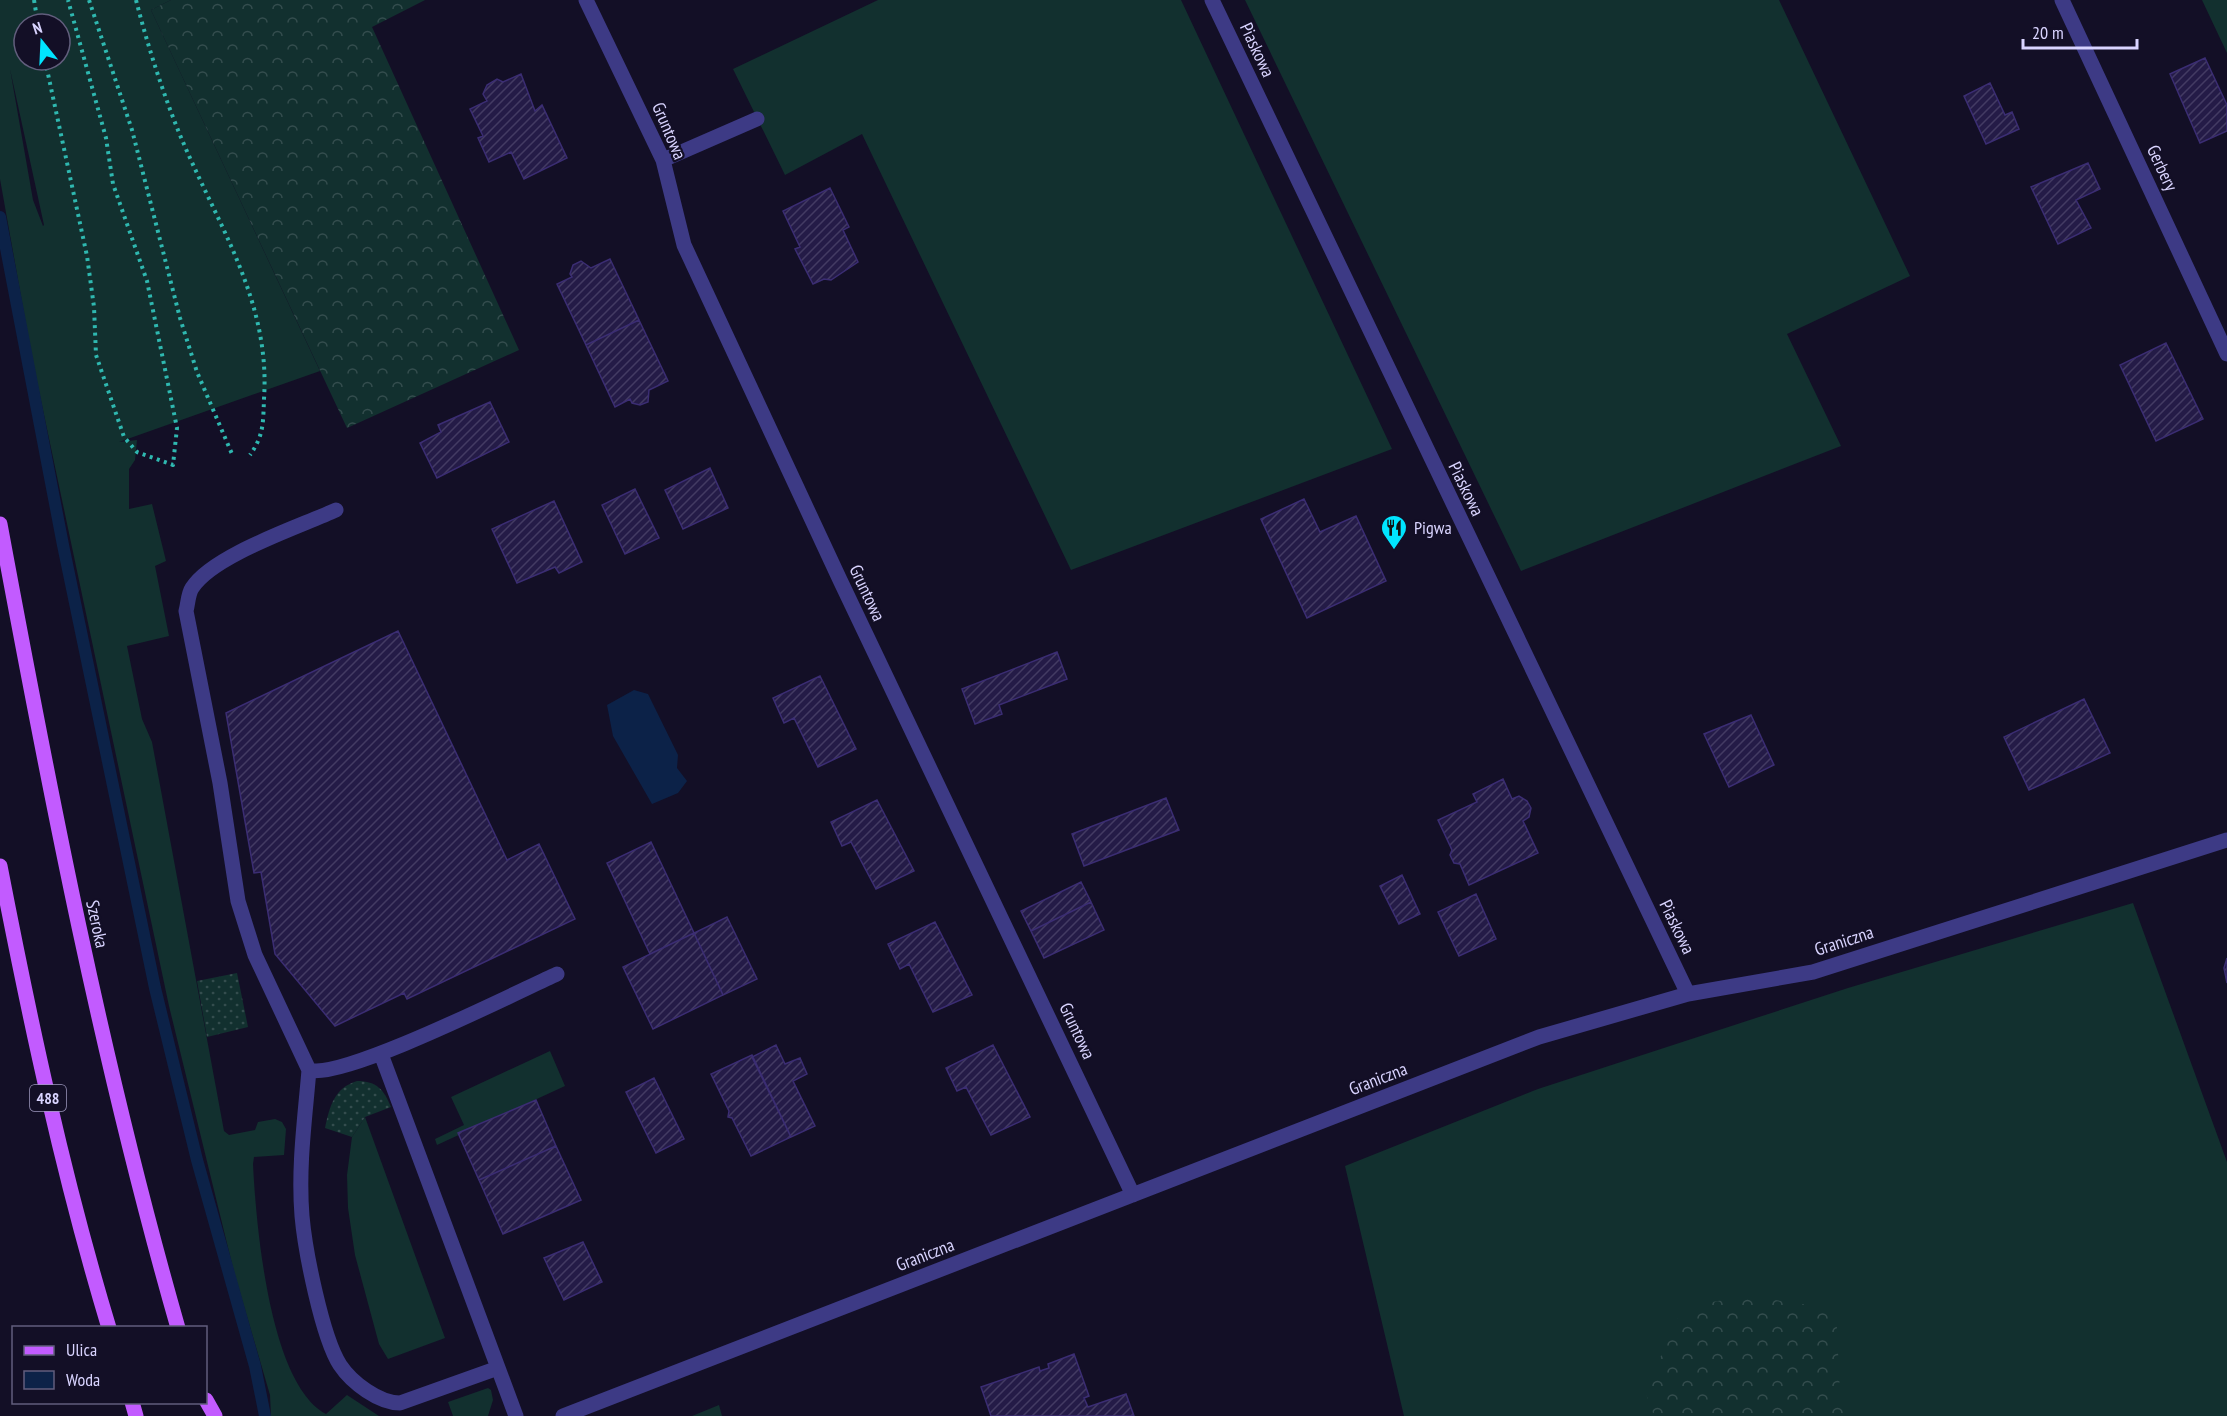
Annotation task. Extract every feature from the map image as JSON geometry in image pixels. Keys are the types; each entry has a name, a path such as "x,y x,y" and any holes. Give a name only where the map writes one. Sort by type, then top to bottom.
{"main road":[{"name":"Szeroka","path":"0,524 77,923 122,1120 177,1326"},
{"name":"488","path":"0,866 26,999 62,1157 108,1326"},
{"path":"207,1402 215,1416"}],"street":[{"name":"Gruntowa","path":"586,0 663,160 684,245 840,580 1133,1195"},
{"name":"Piaskowa","path":"1212,0 1688,994"},
{"name":"Gerbery","path":"2061,0 2227,354"},
{"path":"663,160 757,119"},
{"path":"336,510 228,558 205,573 191,590 186,611 220,783 238,901 255,955 309,1070 302,1159 302,1215 311,1274 340,1366 373,1394 389,1403 400,1402 498,1368"},
{"name":"Graniczna","path":"563,1416 1539,1037 1688,994 1813,972 2227,840"},
{"path":"309,1070 319,1073 381,1054 557,974"},
{"path":"381,1054 516,1416"}],"path":[{"path":"89,0 132,130 143,181 187,340 202,383 232,454"},
{"path":"136,0 153,64 177,128 231,246 257,311 263,348 265,388 262,438 250,455"},
{"path":"48,72 87,256 94,308 96,355 124,437 137,452 174,465 177,428 154,329 147,281 113,184 106,138 72,15"}],"green space":[{"path":"0,0 171,0 151,10 320,371 119,442 137,440 135,460 129,469 129,509 152,504 166,561 155,566 169,636 127,646 142,719 152,742 224,1131 229,1135 255,1130 258,1122 275,1119 282,1122 286,1129 284,1155 254,1157 253,1164 262,1261 279,1337 291,1371 307,1397 326,1414 347,1395 379,1416 271,1416 270,1395 234,1272 169,1006 32,358 0,179","holes":["10,69 44,225 33,200"]},
{"path":"171,0 425,0 372,27 519,350 347,428 151,10"},
{"path":"878,0 1181,0 1392,449 1071,570 862,134 785,175 733,69"},
{"path":"1245,0 1779,0 1910,276 1787,334 1841,446 1521,571"},
{"path":"2202,0 2227,0 2227,53"},
{"path":"2133,903 2227,1162 2227,1416 1404,1416 1345,1166 1538,1089 1848,988"},
{"path":"237,973 248,1027 207,1037 197,981"},
{"path":"550,1051 565,1086 437,1145 435,1139 464,1125 451,1097"},
{"path":"357,1081 364,1081 379,1088 391,1107 365,1117 352,1137 325,1128 331,1105 338,1093"},
{"path":"365,1117 445,1338 388,1359 379,1344 355,1255 348,1208 347,1175 352,1137"},
{"path":"1747,1296 1836,1309 1840,1394 1855,1416 1654,1416 1645,1391 1683,1307"},
{"path":"488,1388 491,1390 493,1400 488,1416 453,1416 448,1402"},
{"path":"719,1405 722,1416 692,1416"}],"water":[{"path":"634,690 648,694 678,755 677,768 687,781 678,793 652,804 613,736 607,705"}],"building":[{"path":"2205,58 2227,105 2227,131 2200,143 2170,74"},
{"path":"521,74 535,111 542,105 567,158 524,179 511,152 489,162 478,138 483,136 470,109 487,101 483,94 487,85 497,79 503,82"},
{"path":"1990,83 2005,115 2012,112 2019,129 1986,144 1964,96"},
{"path":"2088,163 2100,189 2076,200 2091,228 2058,244 2031,187"},
{"path":"830,188 849,227 843,230 858,262 831,280 824,279 813,284 795,249 800,247 783,211"},
{"path":"610,259 639,320 586,345 557,284 572,277 570,274 573,265 581,261 591,268"},
{"path":"639,320 668,381 649,390 648,402 640,405 632,403 630,399 615,407 586,345"},
{"path":"2166,343 2203,419 2156,441 2120,365"},
{"path":"490,402 509,442 437,478 420,443 441,432 438,425"},
{"path":"710,468 728,508 683,529 665,490"},
{"path":"635,489 659,538 625,554 602,505"},
{"path":"1304,499 1320,532 1356,516 1386,581 1307,618 1261,519"},
{"path":"554,501 582,562 559,573 555,567 517,583 492,529"},
{"path":"398,631 507,860 539,844 575,919 407,999 404,993 335,1026 275,954 261,872 254,873 226,713"},
{"path":"1057,652 1067,679 999,705 1002,714 975,724 962,689"},
{"path":"820,676 856,749 818,767 794,718 784,723 773,698"},
{"path":"2084,699 2110,753 2029,790 2004,737"},
{"path":"1751,715 1774,765 1729,787 1704,734"},
{"path":"1503,779 1512,799 1519,796 1527,801 1531,808 1529,817 1523,821 1538,853 1469,885 1460,864 1454,863 1450,855 1452,850 1438,820 1477,802 1473,794"},
{"path":"1166,798 1179,830 1084,866 1072,834"},
{"path":"877,800 914,871 876,889 851,842 842,846 831,822"},
{"path":"651,842 694,933 650,954 607,863"},
{"path":"1402,875 1420,914 1399,924 1380,886"},
{"path":"1081,882 1091,902 1031,931 1021,911"},
{"path":"1476,894 1496,939 1459,956 1438,912"},
{"path":"1091,902 1104,930 1044,958 1031,931"},
{"path":"727,917 757,979 723,995 694,933"},
{"path":"935,922 972,995 933,1012 909,964 900,969 888,944"},
{"path":"694,933 723,995 653,1029 623,967"},
{"path":"2227,958 2227,983 2224,968"},
{"path":"776,1045 785,1064 800,1058 807,1074 793,1081 815,1126 791,1137 752,1057"},
{"path":"993,1045 1030,1117 991,1135 966,1087 957,1091 946,1068"},
{"path":"752,1055 791,1137 751,1156 732,1118 728,1117 729,1111 711,1074"},
{"path":"654,1078 684,1139 656,1153 626,1092"},
{"path":"536,1100 556,1146 479,1180 458,1133"},
{"path":"556,1146 581,1200 503,1234 479,1180"},
{"path":"583,1242 602,1282 564,1300 544,1258"},
{"path":"1074,1354 1089,1396 1084,1398 1088,1407 1126,1394 1134,1416 991,1416 981,1387 1039,1367 1040,1371 1049,1368 1048,1364"}],"waterway":[{"path":"0,217 63,545 155,988 197,1160 255,1366 265,1416"}],"place":[{"name":"Pigwa","path":"1394,551"}]}
